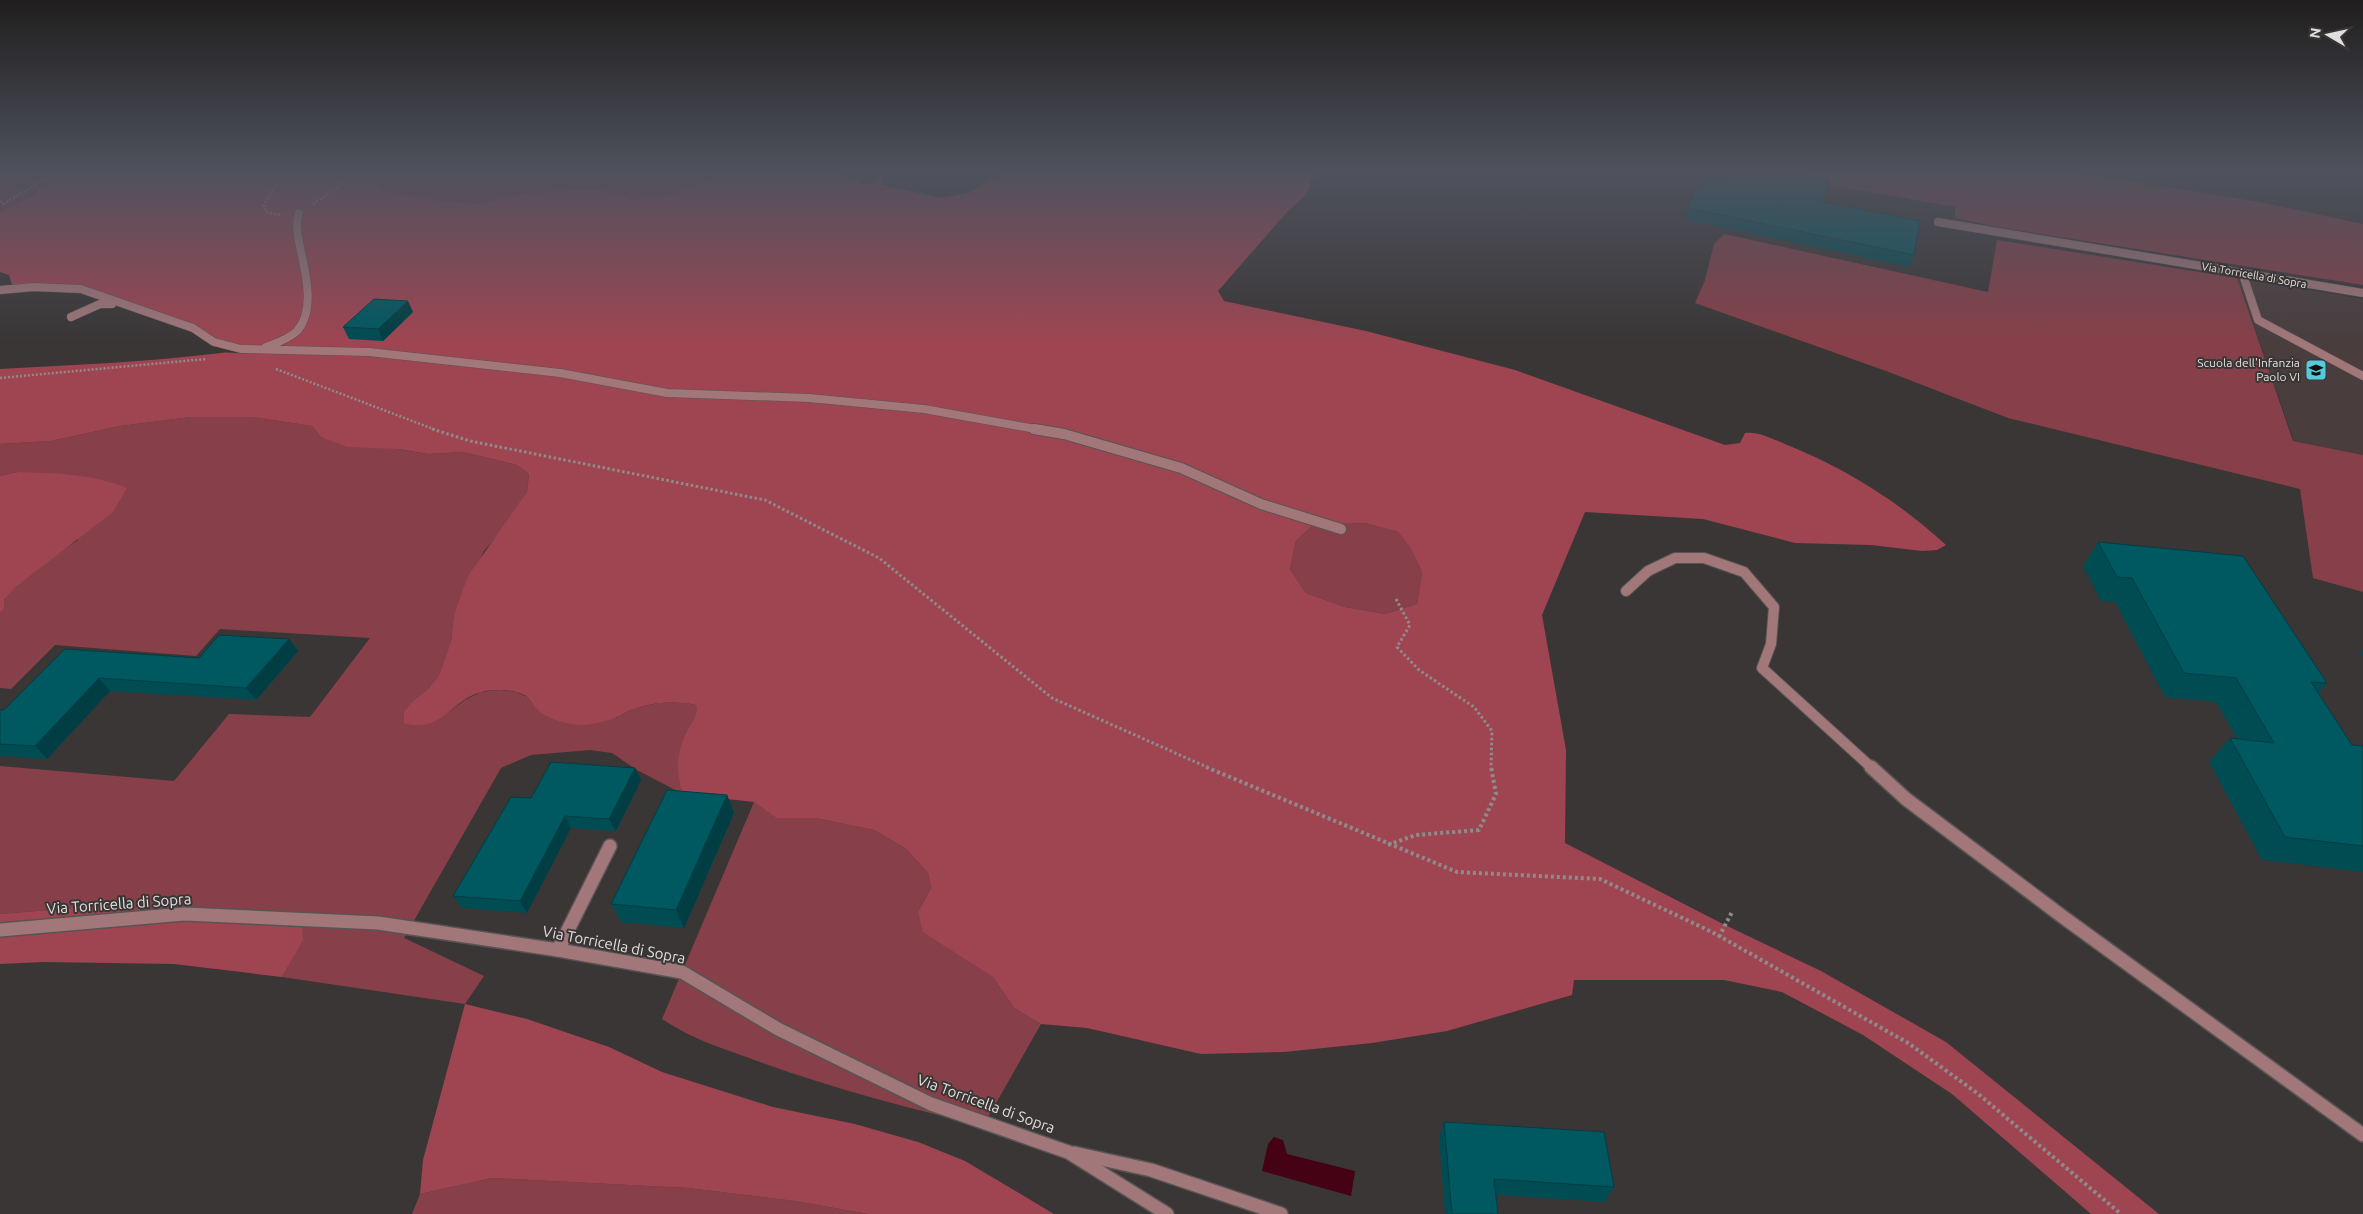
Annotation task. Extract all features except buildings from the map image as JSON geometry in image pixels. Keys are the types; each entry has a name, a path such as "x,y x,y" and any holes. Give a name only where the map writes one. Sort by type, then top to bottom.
{"street":[{"path":"260,348 289,337 298,330 304,321 307,304 297,229"},
{"name":"Via Torricella di Sopra","path":"1978,229 2363,293"},
{"path":"2242,272 2258,320 2363,376"},
{"path":"0,290 34,287 81,289 193,328 214,342 228,347 369,352 560,373 667,393 809,398 924,409 1064,434 1180,468 1261,504 1341,529"},
{"path":"71,317 100,304 120,304"},
{"path":"1626,591 1648,571 1675,558 1704,558 1744,572 1774,607 1771,644 1762,668 1899,792 2063,917 2363,1135"},
{"path":"558,950 610,846"},
{"name":"Via Torricella di Sopra","path":"0,930 184,914 378,923 558,950 682,972 778,1029 931,1104 1068,1152 1167,1214"},
{"path":"1068,1152 1151,1170 1281,1214"}],"path":[{"path":"0,378 215,359"},
{"path":"268,368 285,372 415,423 470,440 765,500 880,558 1052,698 1252,788 1457,872 1600,879 1719,937 1908,1043 1976,1093 2121,1214"},
{"path":"1388,845 1416,835 1479,830 1496,794 1490,760 1492,731 1474,707 1419,670 1397,647 1410,625 1396,599"},
{"path":"1719,937 1732,912"}],"shaded area":[{"path":"0,229 1272,229 1218,291 1224,301 1366,331 1515,370 1725,445 1740,443 1745,433 1755,433 1807,453 1850,475 1890,500 1946,545 1937,550 1922,551 1871,545 1795,543 1703,519 1585,512 1542,615 1566,750 1565,843 1725,925 1821,971 1946,1042 2159,1214 2091,1214 1952,1094 1863,1035 1782,992 1724,980 1574,980 1572,995 1447,1031 1372,1043 1284,1052 1201,1054 1087,1028 1041,1024 1014,1008 993,977 923,932 918,912 931,888 928,873 905,848 874,830 815,818 776,818 754,802 683,794 678,770 680,750 686,733 695,718 696,705 674,702 651,704 633,709 618,717 590,724 577,725 548,717 537,709 526,696 510,691 492,690 470,696 445,715 428,724 404,723 404,712 414,700 428,689 439,675 451,641 454,615 468,576 527,492 529,474 517,465 463,452 428,454 398,449 348,447 321,437 312,426 252,417 191,417 120,426 51,441 0,444 0,369 83,365 258,351 221,342 68,286 43,283 12,285 9,275 0,272","holes":["1365,523 1398,532 1411,549 1422,572 1417,604 1385,614 1345,607 1306,593 1290,569 1296,541 1313,525"]},
{"path":"2008,229 2363,229 2363,285"},
{"path":"1724,234 1988,292 1997,240 2237,278 2293,441 2363,455 2363,592 2313,578 2300,489 2008,418 1886,371 1695,303 1705,280 1714,244"},
{"name":"Scuola dell'Infanzia Paolo VI","path":"2237,278 2363,299 2363,455 2294,441"},
{"path":"191,417 252,417 312,426 321,437 428,454 463,452 517,465 529,474 527,492 508,523 484,551 454,615 451,641 439,675 428,689 414,700 447,713 465,700 481,692 499,690 516,692 527,697 538,710 616,718 635,708 659,703 681,702 696,705 697,716 686,732 683,794 637,770 612,753 590,750 531,755 501,768 404,938 484,976 465,1004 282,977 303,941 239,923 192,914 110,905 0,914 0,766 174,781 229,714 310,717 370,638 220,629 196,656 55,645 11,689 0,688 0,613 5,599 27,575 78,540 18,472 0,476 0,444 51,441 120,426"},
{"path":"18,472 87,477 127,488 113,512 14,588 4,600 4,608 0,613 0,476"},
{"path":"1365,523 1398,532 1411,549 1422,572 1417,604 1385,614 1345,607 1306,593 1290,569 1296,541 1313,525"},
{"path":"754,802 776,818 815,818 874,830 905,848 928,873 931,888 918,912 966,958 993,977 1014,1008 1041,1024 983,1126 866,1096 809,1079 706,1042 662,1019"},
{"path":"110,905 192,914 239,923 301,914 303,941 282,977 174,964 44,962 0,964 0,914"},
{"path":"465,1004 527,1019 609,1047 662,1072 773,1107 855,1124 918,1142 965,1161 1054,1214 868,1214 795,1201 688,1188 492,1178 420,1194 423,1160"},
{"path":"1274,1137 1283,1140 1287,1154 1355,1171 1351,1196 1262,1171 1268,1144"},
{"path":"492,1178 688,1188 795,1201 868,1214 412,1214 420,1194"}],"place":[{"name":"Scuola dell'Infanzia Paolo VI","path":"2316,370"}]}
